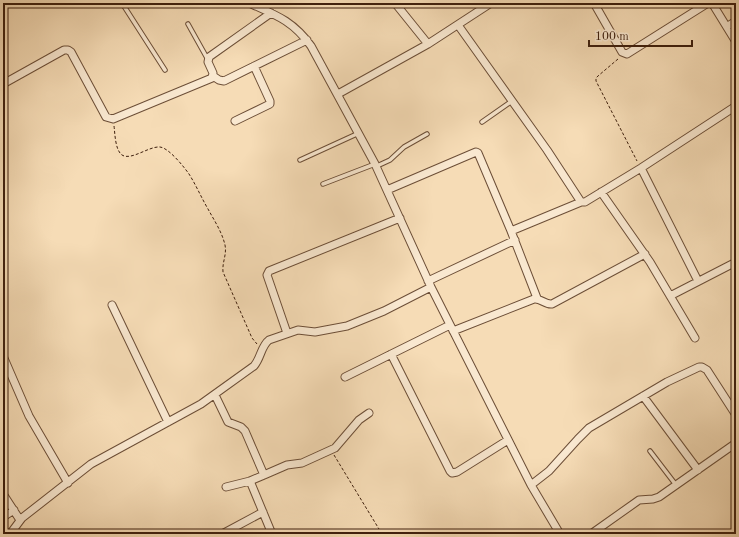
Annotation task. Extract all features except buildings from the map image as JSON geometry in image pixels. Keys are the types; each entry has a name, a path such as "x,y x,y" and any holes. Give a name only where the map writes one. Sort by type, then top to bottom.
{"street":[{"path":"249,3 282,18 294,26 307,40 376,165 429,284 508,440 558,533"},
{"path":"395,3 412,22 428,44"},
{"path":"594,3 622,52 625,54 708,3"},
{"path":"712,3 728,26 736,42"},
{"path":"338,94 428,44 487,4"},
{"path":"271,13 209,57 208,62 214,76 219,80 224,81 307,40"},
{"path":"728,26 736,21"},
{"path":"458,25 581,202"},
{"path":"3,84 64,50 68,50 71,52 106,117 113,119 214,76"},
{"path":"235,122 270,104 254,66"},
{"path":"511,231 581,202 585,202 641,168 736,106"},
{"path":"387,190 476,152 478,153 515,240 537,298 546,304 552,304 645,254"},
{"path":"641,168 698,281"},
{"path":"601,192 645,254 695,338"},
{"path":"287,333 267,275 270,271 400,218"},
{"path":"10,534 20,520 100,459 196,407 254,366 259,359 264,346 269,340 298,330 315,332 348,326 384,311 429,284 515,240"},
{"path":"670,296 736,262"},
{"path":"345,376 391,354 452,328 537,298"},
{"path":"112,305 168,422"},
{"path":"391,354 452,473 457,472 508,440"},
{"path":"3,356 29,416 68,483"},
{"path":"532,485 549,471 589,428 673,378 699,367 707,370 736,414"},
{"path":"215,395 228,422 241,427 245,431 264,475"},
{"path":"643,396 698,470"},
{"path":"226,487 250,481 287,465 302,463 330,450 339,444 359,420 370,413"},
{"path":"591,534 639,500 658,497 736,443"},
{"path":"250,481 272,534"},
{"path":"3,494 20,520"},
{"path":"3,517 14,510"},
{"path":"222,534 263,512"}],"lane":[{"path":"122,3 165,70"},
{"path":"188,24 208,59"},
{"path":"482,122 512,101"},
{"path":"300,160 359,133"},
{"path":"323,184 390,160 404,147 427,134"},
{"path":"650,451 676,485"}],"path":[{"path":"625,54 598,76 596,81 641,168"},
{"path":"113,119 118,148 120,153 124,156 130,156 162,147 168,150 189,174 223,237 226,254 222,268 223,272 252,338 257,344 264,346"},
{"path":"330,450 382,534"}]}
